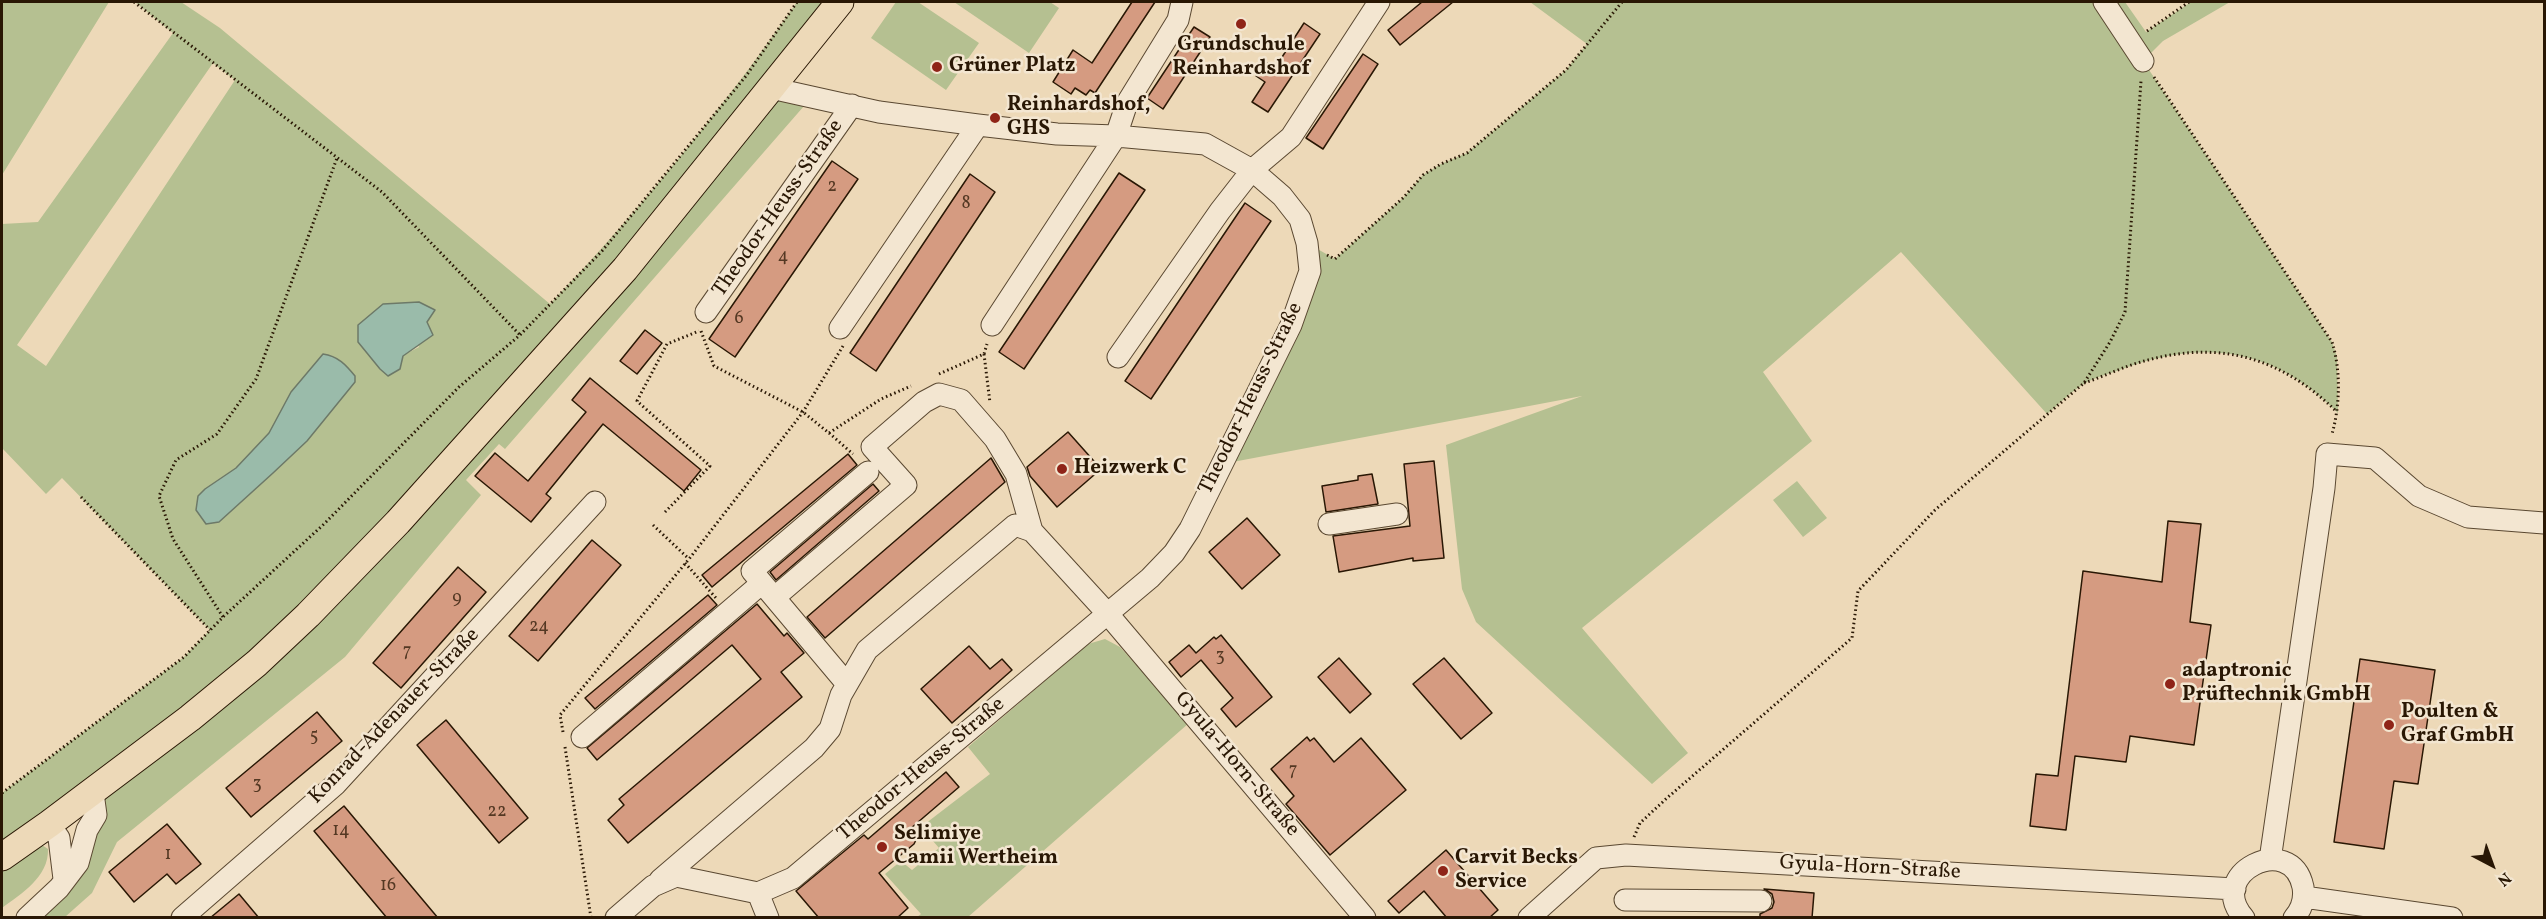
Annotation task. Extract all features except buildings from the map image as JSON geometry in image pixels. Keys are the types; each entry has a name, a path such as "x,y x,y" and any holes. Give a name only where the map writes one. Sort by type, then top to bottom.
{"main road":[{"path":"2,856 93,793 257,663 325,598 406,513 625,270 840,2"}],"street":[{"path":"992,326 1116,136 1127,103 1178,20 1182,2"},
{"path":"1118,357 1220,211 1252,170 1291,137 1379,2"},
{"path":"2104,2 2137,52"},
{"name":"Theodor-Heuss-Straße","path":"758,893 793,878 1150,578 1174,553 1190,529 1291,325 1310,271 1307,243 1300,219 1282,196 1252,170 1206,144 1116,136 1057,134 978,125 879,111 771,88"},
{"name":"Theodor-Heuss-Straße","path":"703,321 852,105"},
{"path":"841,326 978,125"},
{"path":"582,736 728,612 768,590 906,485 872,447 924,402 939,394 961,400 995,439 1016,474 1032,531 1107,613"},
{"path":"2270,860 2327,454 2375,458 2419,496 2468,517 2544,523"},
{"path":"847,684 752,571 868,472"},
{"name":"Konrad-Adenauer-Straße","path":"182,918 336,784 595,502"},
{"path":"1329,524 1397,514"},
{"path":"616,918 814,748 830,729 841,695 867,650 1015,525 1032,531"},
{"name":"Gyula-Horn-Straße","path":"1107,613 1365,918"},
{"path":"27,918 50,898 78,863 87,830 96,815 93,793"},
{"path":"50,824 59,838 64,879"},
{"name":"Gyula-Horn-Straße","path":"1529,918 1596,858 1626,855 2235,889"},
{"path":"2244,918 2235,902 2235,889 2243,871 2251,865 2270,860 2283,863 2293,869 2300,879 2304,897 2294,918"},
{"path":"653,886 676,876 758,893 768,918"},
{"path":"2304,897 2452,918"},
{"path":"1625,900 1761,901"}],"path":[{"path":"134,2 382,192 520,335"},
{"path":"2,793 184,657 223,617 324,524 459,387 520,335 602,251 746,76 797,2"},
{"path":"1307,243 1335,259 1404,197 1423,175 1440,164 1467,153 1566,70 1622,2"},
{"path":"1626,855 1640,823 1852,638 1858,591 1935,510 2084,383 2110,342 2125,312 2137,52 2189,2"},
{"path":"2084,383 2158,358 2179,354 2241,355 2269,363 2295,378 2320,396 2338,413 2337,356 2332,342 2137,52"},
{"path":"223,617 173,539 159,495 176,460 217,434 256,379 337,158"},
{"path":"665,512 710,466 637,401 667,344 703,321 714,366 803,412 851,452 868,472"},
{"path":"591,918 560,715 689,559 803,412 849,335 841,326"},
{"path":"992,326 984,354 995,439"},
{"path":"932,377 984,354"},
{"path":"829,433 881,399 912,386"},
{"path":"81,497 210,630"},
{"path":"653,525 689,559"},
{"path":"685,563 728,612"}],"shaded area":[{"path":"2,2 109,2 2,175"},
{"path":"135,2 181,2 220,28 550,304 680,158 740,81 797,2 840,2 772,88 811,98 505,449 499,444 466,480 481,495 345,657 117,842 92,893 65,917 27,917 59,888 93,793 2,857 2,793 184,657 210,630 62,478 46,494 2,448 2,224 38,222 173,33","holes":["213,63 235,80 46,366 17,345","399,303 419,347 402,356 383,304"]},
{"name":"Grüner Platz","path":"896,2 918,2 979,43 946,90 871,38"},
{"path":"954,2 1050,2 1059,8 1029,53"},
{"path":"1530,2 2125,2 2146,32 2191,2 2230,2 2163,41 2143,61 2332,342 2337,357 2338,413 2290,375 2265,363 2212,352 2155,359 2097,377 2078,388 2047,414 1901,252 1763,372 1812,441 1582,628 1688,753 1652,784 1476,622 1462,589 1446,445 1582,396 1222,464 1291,325 1307,243 1335,259 1404,197 1423,175 1467,153 1566,70 1587,44"},
{"path":"419,302 435,310 427,322 433,335 403,356 400,369 388,376 358,342 358,325 383,304"},
{"path":"323,354 345,365 355,376 355,382 307,441 219,522 206,524 196,510 198,496 236,468 269,433 291,392"},
{"path":"1797,481 1827,518 1803,537 1773,500"},
{"path":"1105,639 1120,647 1189,723 968,917 917,917 921,914 885,874 901,861 912,870 939,848 921,827 990,774 968,747 1088,644"},
{"path":"42,845 48,849 44,868 39,876 25,891 2,908 2,871"}],"place":[{"name":"Grundschule Reinhardshof","path":"1241,24"},
{"name":"Grüner Platz","path":"937,67"},
{"name":"Reinhardshof, GHS","path":"995,118"},
{"name":"Heizwerk C","path":"1062,469"},
{"name":"adaptronic Prüftechnik GmbH","path":"2170,684"},
{"name":"Poulten & Graf GmbH","path":"2389,725"},
{"name":"Selimiye Camii Wertheim","path":"882,847"},
{"name":"Carvit Becks Service","path":"1443,871"}]}
